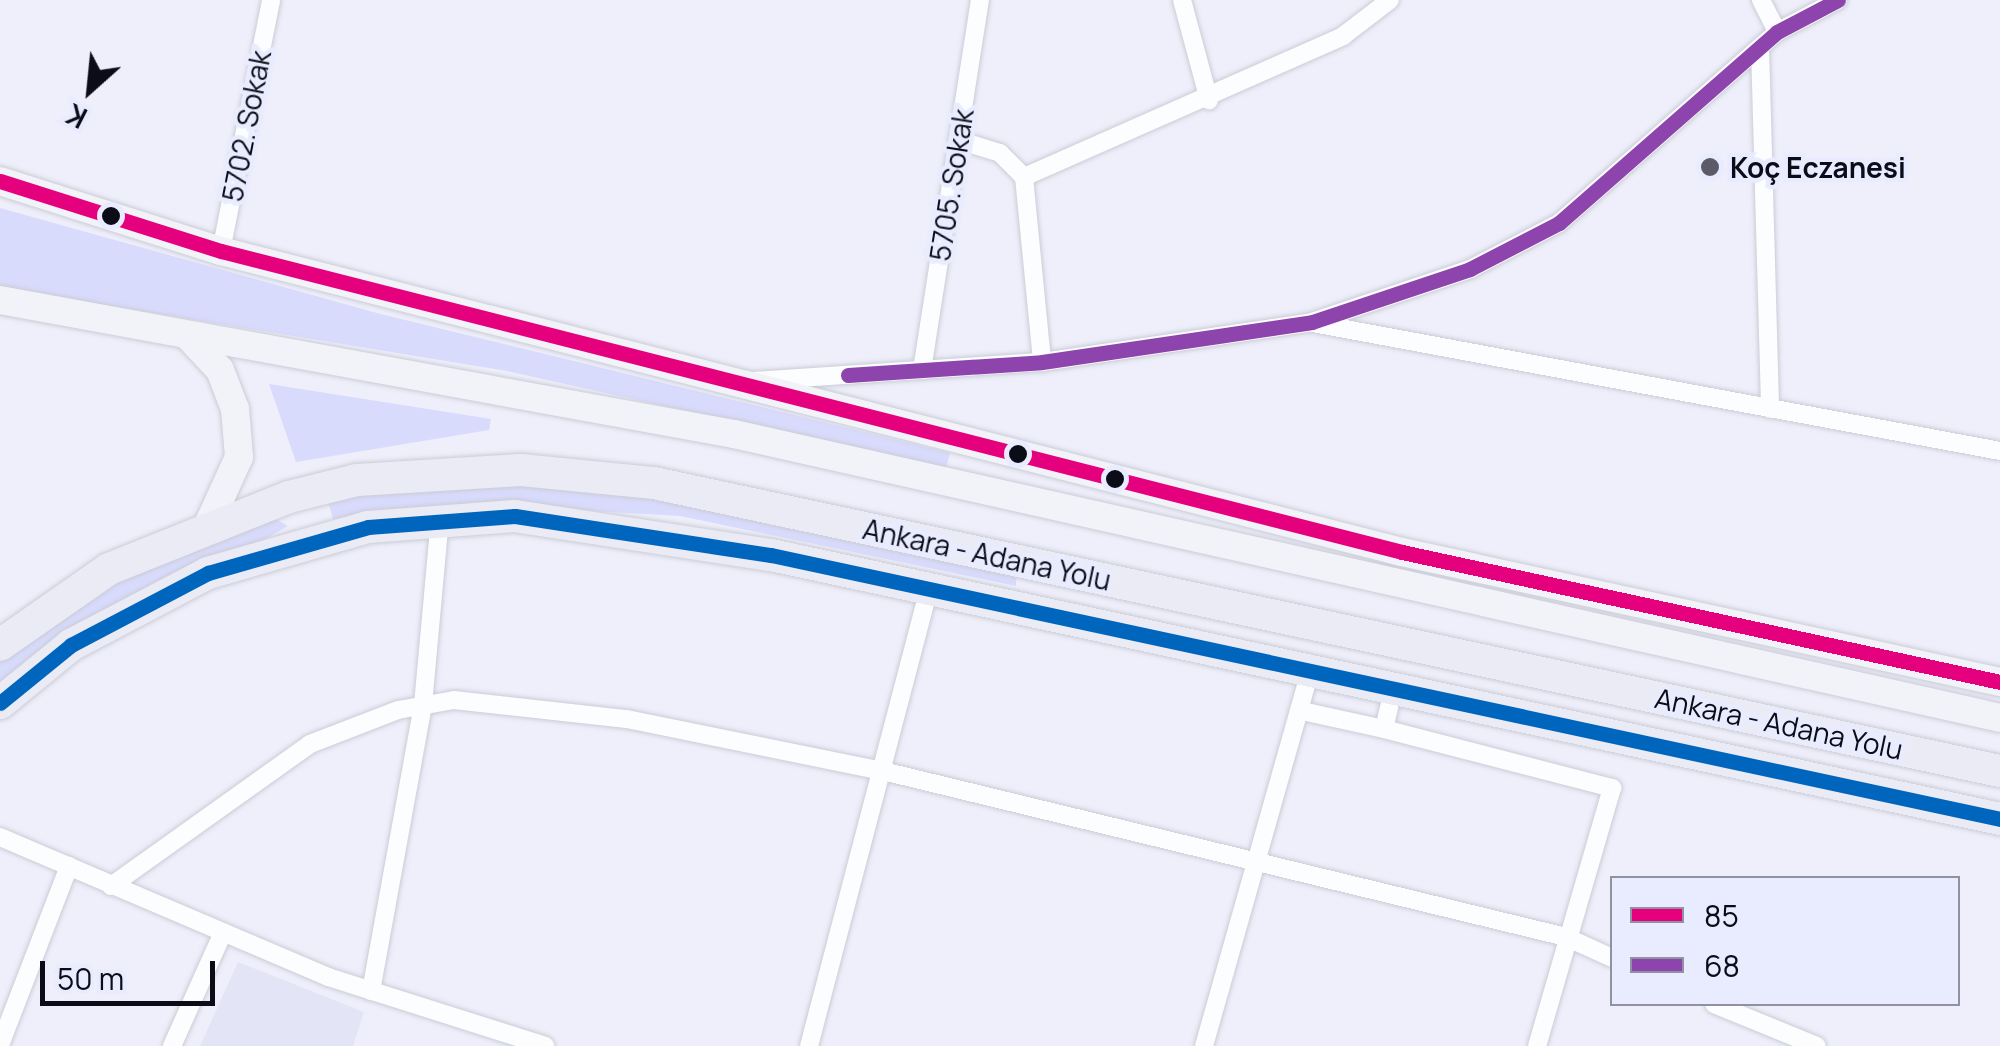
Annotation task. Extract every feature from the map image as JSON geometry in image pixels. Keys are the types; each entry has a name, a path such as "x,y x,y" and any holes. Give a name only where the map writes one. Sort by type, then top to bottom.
{"highway":[{"name":"Ankara - Adana Yolu","path":"0,644 109,569 208,524 357,480 434,472 654,483 2000,771"},
{"name":"Ankara - Adana Yolu","path":"0,703 71,645 208,574 304,541 440,519 515,516 649,531 1394,686 2000,819"}],"main road":[{"path":"0,181 220,252 1402,552 2000,682"},
{"path":"0,300 189,338 734,434 2000,718"},
{"path":"189,338 220,370 235,409 238,457 208,524"}],"street":[{"name":"5702. Sokak","path":"220,252 271,0"},
{"name":"5705. Sokak","path":"922,370 980,0"},
{"path":"1182,0 1209,100"},
{"path":"1024,177 1209,100 1343,36 1390,0"},
{"path":"1761,0 1777,32"},
{"path":"734,382 1042,362 1312,322 1470,269 1559,223 1777,32 1838,0"},
{"path":"1760,46 1770,408"},
{"path":"958,140 1000,152 1024,177 1042,362"},
{"path":"1312,322 2000,451"},
{"path":"370,991 423,705 440,519"},
{"path":"808,1046 929,590"},
{"path":"1204,1046 1254,858 1302,711 1311,669"},
{"path":"1384,729 1394,686"},
{"path":"110,886 310,744 423,705 454,700 627,720 883,771 1254,858 1566,937 1610,957"},
{"path":"1302,711 1612,788 1537,1046"},
{"path":"0,837 222,935 516,1042 545,1046"},
{"path":"0,1045 69,866"},
{"path":"172,1046 222,935"},
{"path":"1718,1006 1784,1041 1817,1046"}],"shaded area":[{"path":"0,208 377,313 950,453 946,469 507,371 0,288"},
{"path":"269,384 491,419 489,430 296,462"},
{"path":"534,475 1016,573 1016,586 680,516 541,508 333,519 327,498"},
{"path":"262,511 288,526 0,689 0,660 107,579"},
{"path":"238,962 364,1012 353,1046 200,1046"}],"transit line":[{"name":"68","path":"848,375 1042,362 1312,322 1470,269 1559,223 1777,32 1838,0"},
{"name":"85","path":"0,181 221,251 1402,552 2000,682"},
{"path":"0,703 71,645 208,573 368,527 515,516 771,555 2000,819"}],"place":[{"name":"Koç Eczanesi","path":"1710,167"}]}
